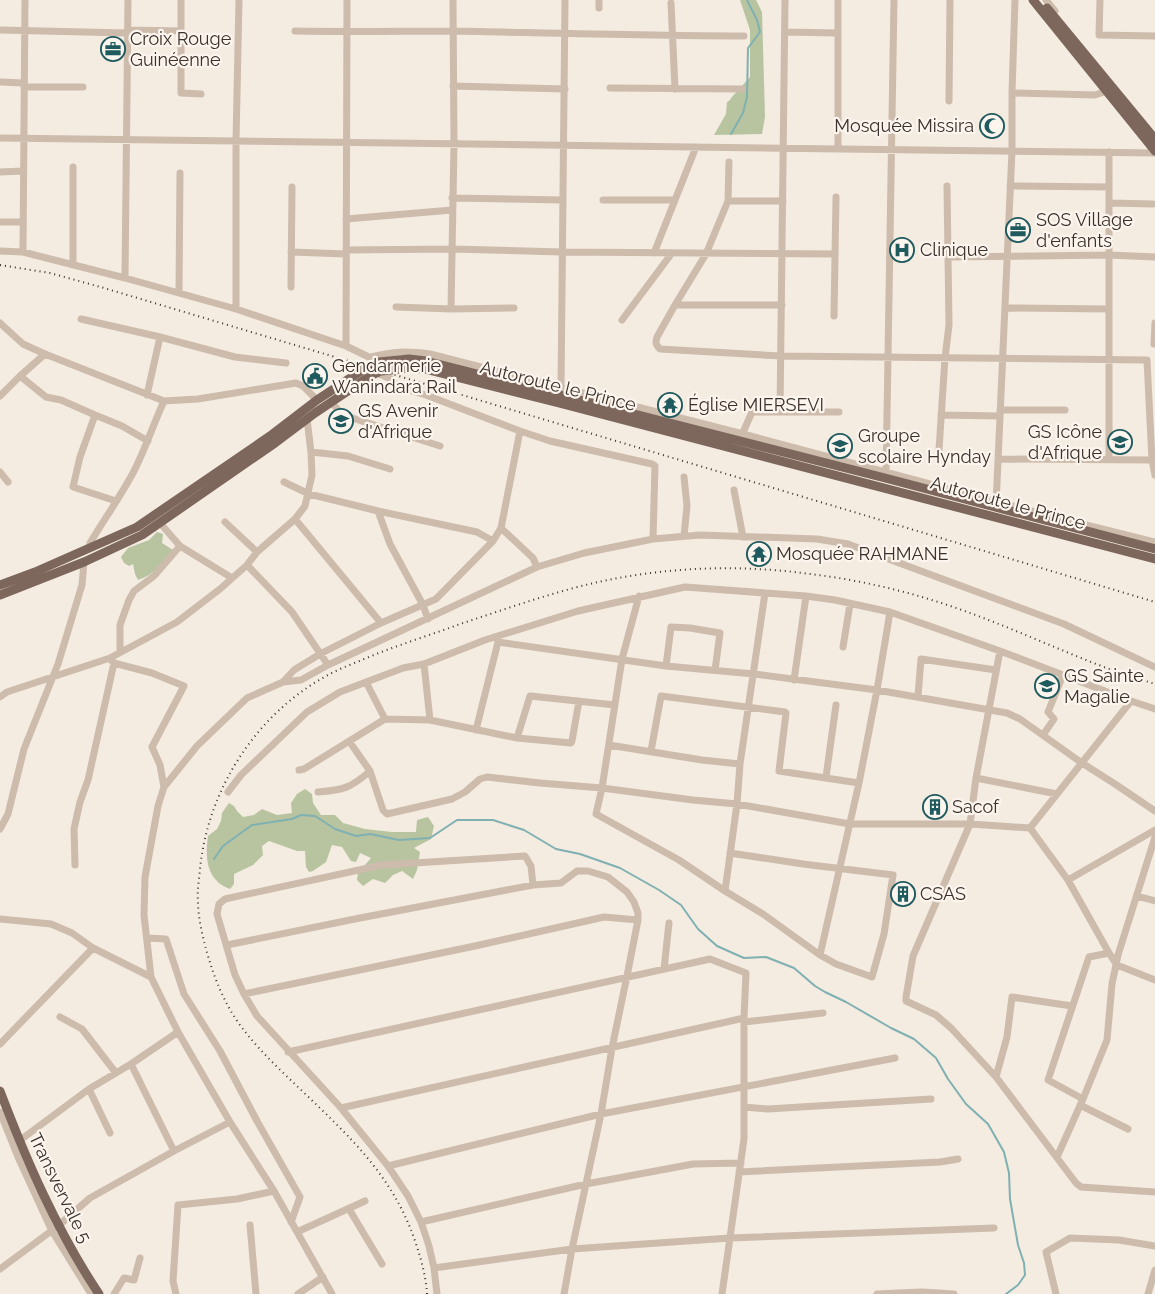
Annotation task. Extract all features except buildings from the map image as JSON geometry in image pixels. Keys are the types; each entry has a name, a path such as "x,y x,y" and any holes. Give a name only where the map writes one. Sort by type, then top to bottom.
{"main road":[{"path":"1033,0 1155,152"},
{"path":"1041,0 1155,140"},
{"name":"Autoroute le Prince","path":"0,586 137,527 270,436 317,400 375,360 409,359 426,361 741,437 996,504 1155,549"},
{"name":"Autoroute le Prince","path":"0,595 84,562 142,535 370,376 381,371 409,368 425,369 1155,558"},
{"name":"Transvervale 5","path":"0,1091 55,1228 99,1294"}],"street":[{"path":"23,252 24,0"},
{"path":"125,278 128,0"},
{"path":"181,0 181,92 201,94"},
{"path":"236,310 236,141 239,0"},
{"path":"346,346 347,0"},
{"path":"450,309 454,144 453,0"},
{"path":"562,388 565,0"},
{"path":"780,412 785,0"},
{"path":"838,0 838,149"},
{"path":"886,475 894,0"},
{"path":"949,101 950,0"},
{"path":"1016,0 1008,256 996,504 1155,542"},
{"path":"1046,0 1090,54 1089,58"},
{"path":"1100,0 1099,35 1155,36"},
{"path":"672,3 675,89"},
{"path":"0,30 182,31"},
{"path":"295,31 454,31 744,36"},
{"path":"785,32 838,33"},
{"path":"0,82 24,85 83,87"},
{"path":"453,86 564,89"},
{"path":"610,88 742,89"},
{"path":"1012,93 1095,95 1107,91"},
{"path":"0,138 1155,152"},
{"path":"654,253 696,147"},
{"path":"1109,152 1109,459"},
{"path":"729,162 728,200 706,254 657,337 656,342 660,349 781,356 1147,360 1152,460 1155,474"},
{"path":"73,167 73,265"},
{"path":"0,172 23,172"},
{"path":"179,293 180,173"},
{"path":"939,450 949,325 947,186"},
{"path":"1010,186 1109,187"},
{"path":"291,287 292,187"},
{"path":"834,316 836,197"},
{"path":"452,198 563,200"},
{"path":"603,200 675,200"},
{"path":"728,200 783,201"},
{"path":"1110,203 1154,204"},
{"path":"346,219 452,210"},
{"path":"0,222 23,222"},
{"path":"291,252 452,249 706,254 836,254"},
{"path":"0,251 23,252 179,293 346,346 375,360 387,353 408,351 430,354 741,437 752,412 839,412"},
{"path":"622,320 672,253"},
{"path":"948,258 1155,256"},
{"path":"675,304 782,305"},
{"path":"396,307 450,309 514,308"},
{"path":"1005,308 1109,309"},
{"path":"81,319 235,357 286,363"},
{"path":"0,323 23,344 164,401 198,399 296,383 304,386 317,400"},
{"path":"1154,344 1155,323"},
{"path":"147,395 160,337"},
{"path":"0,396 45,354"},
{"path":"376,373 391,379 398,387 426,395 550,441 649,462 655,466 653,539"},
{"path":"20,376 46,397 61,400 122,426 148,441"},
{"path":"91,547 90,543 133,473 164,401"},
{"path":"331,402 343,415 440,446"},
{"path":"941,416 1065,410"},
{"path":"95,416 80,457 73,487 116,501"},
{"path":"75,865 74,829 80,802 88,780 112,661 120,652 177,622 247,566 258,552 295,519 305,506 312,475 307,419"},
{"path":"283,682 294,670 320,654 381,623 436,599 493,540 501,528 520,431"},
{"path":"311,452 348,456 390,469"},
{"path":"998,459 1152,460"},
{"path":"0,472 8,482"},
{"path":"684,477 687,506 684,536"},
{"path":"284,482 308,494 378,512 477,532 493,540"},
{"path":"734,490 743,536"},
{"path":"378,512 390,544 424,605 428,619"},
{"path":"295,519 381,623"},
{"path":"225,522 258,552"},
{"path":"160,523 180,546 232,578"},
{"path":"501,528 532,558 537,567"},
{"path":"332,1294 274,1191 230,1122 178,1032 151,977 144,915 146,877 158,806 164,787 197,746 247,698 283,682 301,680 328,665 537,567 584,553 653,539 700,535 817,539 848,544 1064,624 1155,667"},
{"path":"120,652 120,625 128,600 134,591 154,576 180,546"},
{"path":"0,829 8,814 24,749 58,664 82,585 84,562"},
{"path":"247,566 292,612 328,665"},
{"path":"228,792 241,774 306,712 340,692 404,668 424,664 578,611 685,587 806,596 890,612 1155,709"},
{"path":"725,891 737,804 740,764 750,707 765,592"},
{"path":"639,596 622,659 597,815 679,860 763,914 820,955 836,964 872,977 884,934 894,875 730,853"},
{"path":"794,680 806,596"},
{"path":"843,647 850,604"},
{"path":"820,955 850,824 877,690 890,612"},
{"path":"666,666 671,627 690,628 720,633 715,670"},
{"path":"497,639 666,666 754,674 877,690 1007,713 1020,719 1155,811"},
{"path":"476,730 497,639"},
{"path":"1000,651 976,778 970,824 913,956 906,1001 936,1015 951,1028 996,1077 1076,1183 1081,1187 1155,1192"},
{"path":"918,696 922,660 996,670"},
{"path":"0,697 7,692 52,677 112,661 152,673 184,686 152,746 160,765 164,787"},
{"path":"424,664 430,720"},
{"path":"1044,735 1054,719 1048,712 1063,675"},
{"path":"366,682 385,719"},
{"path":"517,738 530,696 615,705"},
{"path":"651,751 661,696 785,712 780,771 858,783"},
{"path":"299,770 304,769 385,719 430,720 517,738 572,742 579,701"},
{"path":"1030,828 1130,701"},
{"path":"826,777 836,705"},
{"path":"349,741 370,772 383,810 387,814 452,799 465,792 483,777 602,788 737,804 850,824 970,824 1030,828"},
{"path":"608,745 740,764"},
{"path":"318,792 336,791 350,786 370,772"},
{"path":"976,778 1057,794"},
{"path":"1030,828 1068,880 1117,965 1155,980"},
{"path":"1068,880 1155,830"},
{"path":"1057,1157 1107,1040 1112,984 1118,955 1155,837"},
{"path":"437,1294 429,1246 421,1222 408,1196 388,1166 341,1108 257,1016 244,994 236,975 217,914 220,904 225,899 382,865 525,856 531,866 533,885"},
{"path":"227,945 533,885 561,883 577,871 588,870 608,877 627,892 634,902 638,913 638,920 564,1294"},
{"path":"1137,896 1155,901"},
{"path":"244,994 604,917 638,920"},
{"path":"0,918 51,924 72,933 93,948 151,977"},
{"path":"664,969 668,923"},
{"path":"147,938 166,939 184,994 220,1052 300,1197 291,1222"},
{"path":"0,1044 93,948"},
{"path":"1109,953 1089,957 1048,1080 1128,1129"},
{"path":"288,1052 710,959 746,973 744,1139 722,1294"},
{"path":"996,1077 1007,1037 1012,997 1072,1006"},
{"path":"341,1108 744,1020 823,1012"},
{"path":"60,1017 82,1029 116,1073"},
{"path":"19,1142 89,1089 131,1064 178,1032"},
{"path":"388,1166 601,1114 895,1058"},
{"path":"131,1064 174,1151"},
{"path":"89,1089 110,1133"},
{"path":"744,1107 768,1110 931,1099"},
{"path":"0,1112 18,1157 91,1294"},
{"path":"0,1269 55,1228 90,1198 230,1122"},
{"path":"739,1172 940,1162 958,1159"},
{"path":"421,1222 586,1184 693,1164 741,1163"},
{"path":"176,1294 173,1281 178,1204 237,1199 274,1191"},
{"path":"297,1232 365,1201"},
{"path":"349,1209 382,1264"},
{"path":"250,1225 256,1294"},
{"path":"434,1268 572,1250 730,1238 994,1228"},
{"path":"1056,1294 1046,1252 1070,1238 1119,1240 1155,1246"},
{"path":"114,1294 124,1278 134,1280 140,1258"},
{"path":"1148,1294 1155,1270"},
{"path":"298,1294 323,1277"},
{"path":"877,1294 954,1294"}],"green space":[{"path":"740,0 756,0 762,12 765,117 762,134 714,135 726,114 727,102 750,77 750,30"},
{"path":"157,532 163,534 162,543 173,550 153,572 138,580 133,564 129,566 124,563 121,557 128,548 149,540"},
{"path":"305,789 312,794 313,803 321,815 335,815 343,823 365,829 416,832 417,820 428,817 434,826 431,839 414,848 420,852 417,870 413,879 402,871 393,875 385,883 373,879 363,886 357,880 358,873 371,858 360,853 356,862 351,861 342,847 332,845 326,862 309,872 306,867 305,851 297,851 269,841 262,846 263,855 253,865 234,874 234,884 230,889 218,882 208,865 208,836 217,829 222,813 229,803 243,817 254,815 262,809 277,815 292,813 291,803 297,794"}],"waterway":[{"path":"731,134 743,113 747,97 748,48 760,32 757,20 747,0"},
{"path":"214,859 223,846 252,825 292,819 301,815 315,816 335,829 356,836 370,834 399,840 430,838 457,820 493,820 524,830 556,849 580,854 620,868 681,905 698,929 717,946 744,958 766,957 794,968 825,992 914,1039 936,1058 966,1104 988,1124 1004,1152 1009,1173 1010,1199 1025,1275 1018,1285 1006,1294"}],"railway":[{"path":"0,265 50,273 104,288 1155,602"},
{"path":"427,1294 426,1282 417,1247 408,1222 396,1200 383,1179 353,1141 269,1059 243,1029 221,991 200,925 198,897 200,869 205,839 213,810 225,783 240,757 258,732 302,691 335,671 383,651 545,596 594,583 647,573 729,568 783,571 829,577 867,583 904,592 978,616 1109,669 1155,684"}],"place":[{"name":"Croix Rouge Guinéenne","path":"113,49"},
{"name":"Mosquée Missira","path":"992,126"},
{"name":"SOS Village d'enfants","path":"1018,230"},
{"name":"Clinique","path":"902,250"},
{"name":"Gendarmerie Wanindara Rail","path":"315,376"},
{"name":"Église MIERSEVI","path":"670,405"},
{"name":"GS Avenir d'Afrique","path":"341,421"},
{"name":"GS Icône d'Afrique","path":"1120,442"},
{"name":"Groupe scolaire Hynday","path":"840,446"},
{"name":"Mosquée RAHMANE","path":"759,554"},
{"name":"GS Sainte Magalie","path":"1047,686"},
{"name":"Sacof","path":"935,807"},
{"name":"CSAS","path":"903,894"}]}
